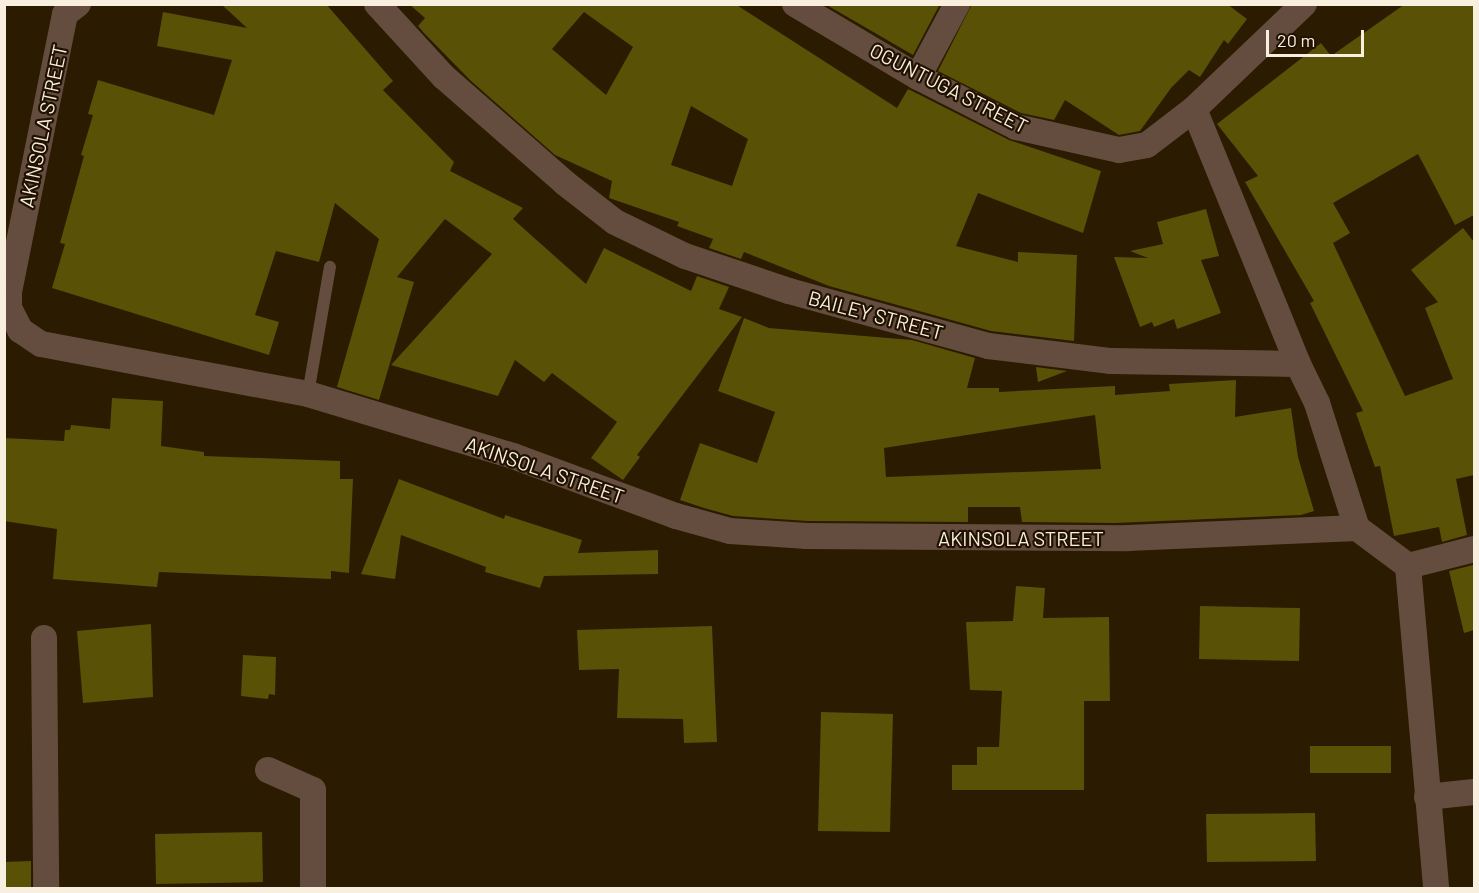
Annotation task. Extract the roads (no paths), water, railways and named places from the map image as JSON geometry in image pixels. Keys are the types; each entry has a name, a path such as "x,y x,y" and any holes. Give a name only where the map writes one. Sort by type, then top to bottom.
{"street":[{"name":"AKINSOLA STREET","path":"78,4 65,14 9,291 9,308 20,330 41,344 308,394 513,456 676,516 730,531 807,536 1128,538 1357,528"},
{"name":"BAILEY STREET","path":"377,4 444,77 565,183 615,222 685,256 789,291 988,346 1111,361 1298,364"},
{"name":"OGUNTUGA STREET","path":"795,4 918,77 1016,127 1119,150 1147,146 1194,109"},
{"path":"918,77 957,4"},
{"path":"1304,4 1194,109 1298,364 1317,403 1357,528 1408,566 1436,888"},
{"path":"1408,566 1474,549"},
{"path":"44,638 46,888"},
{"path":"268,770 313,790 313,888"},
{"path":"1427,797 1474,792"}],"lane":[{"path":"308,394 330,267"}]}
